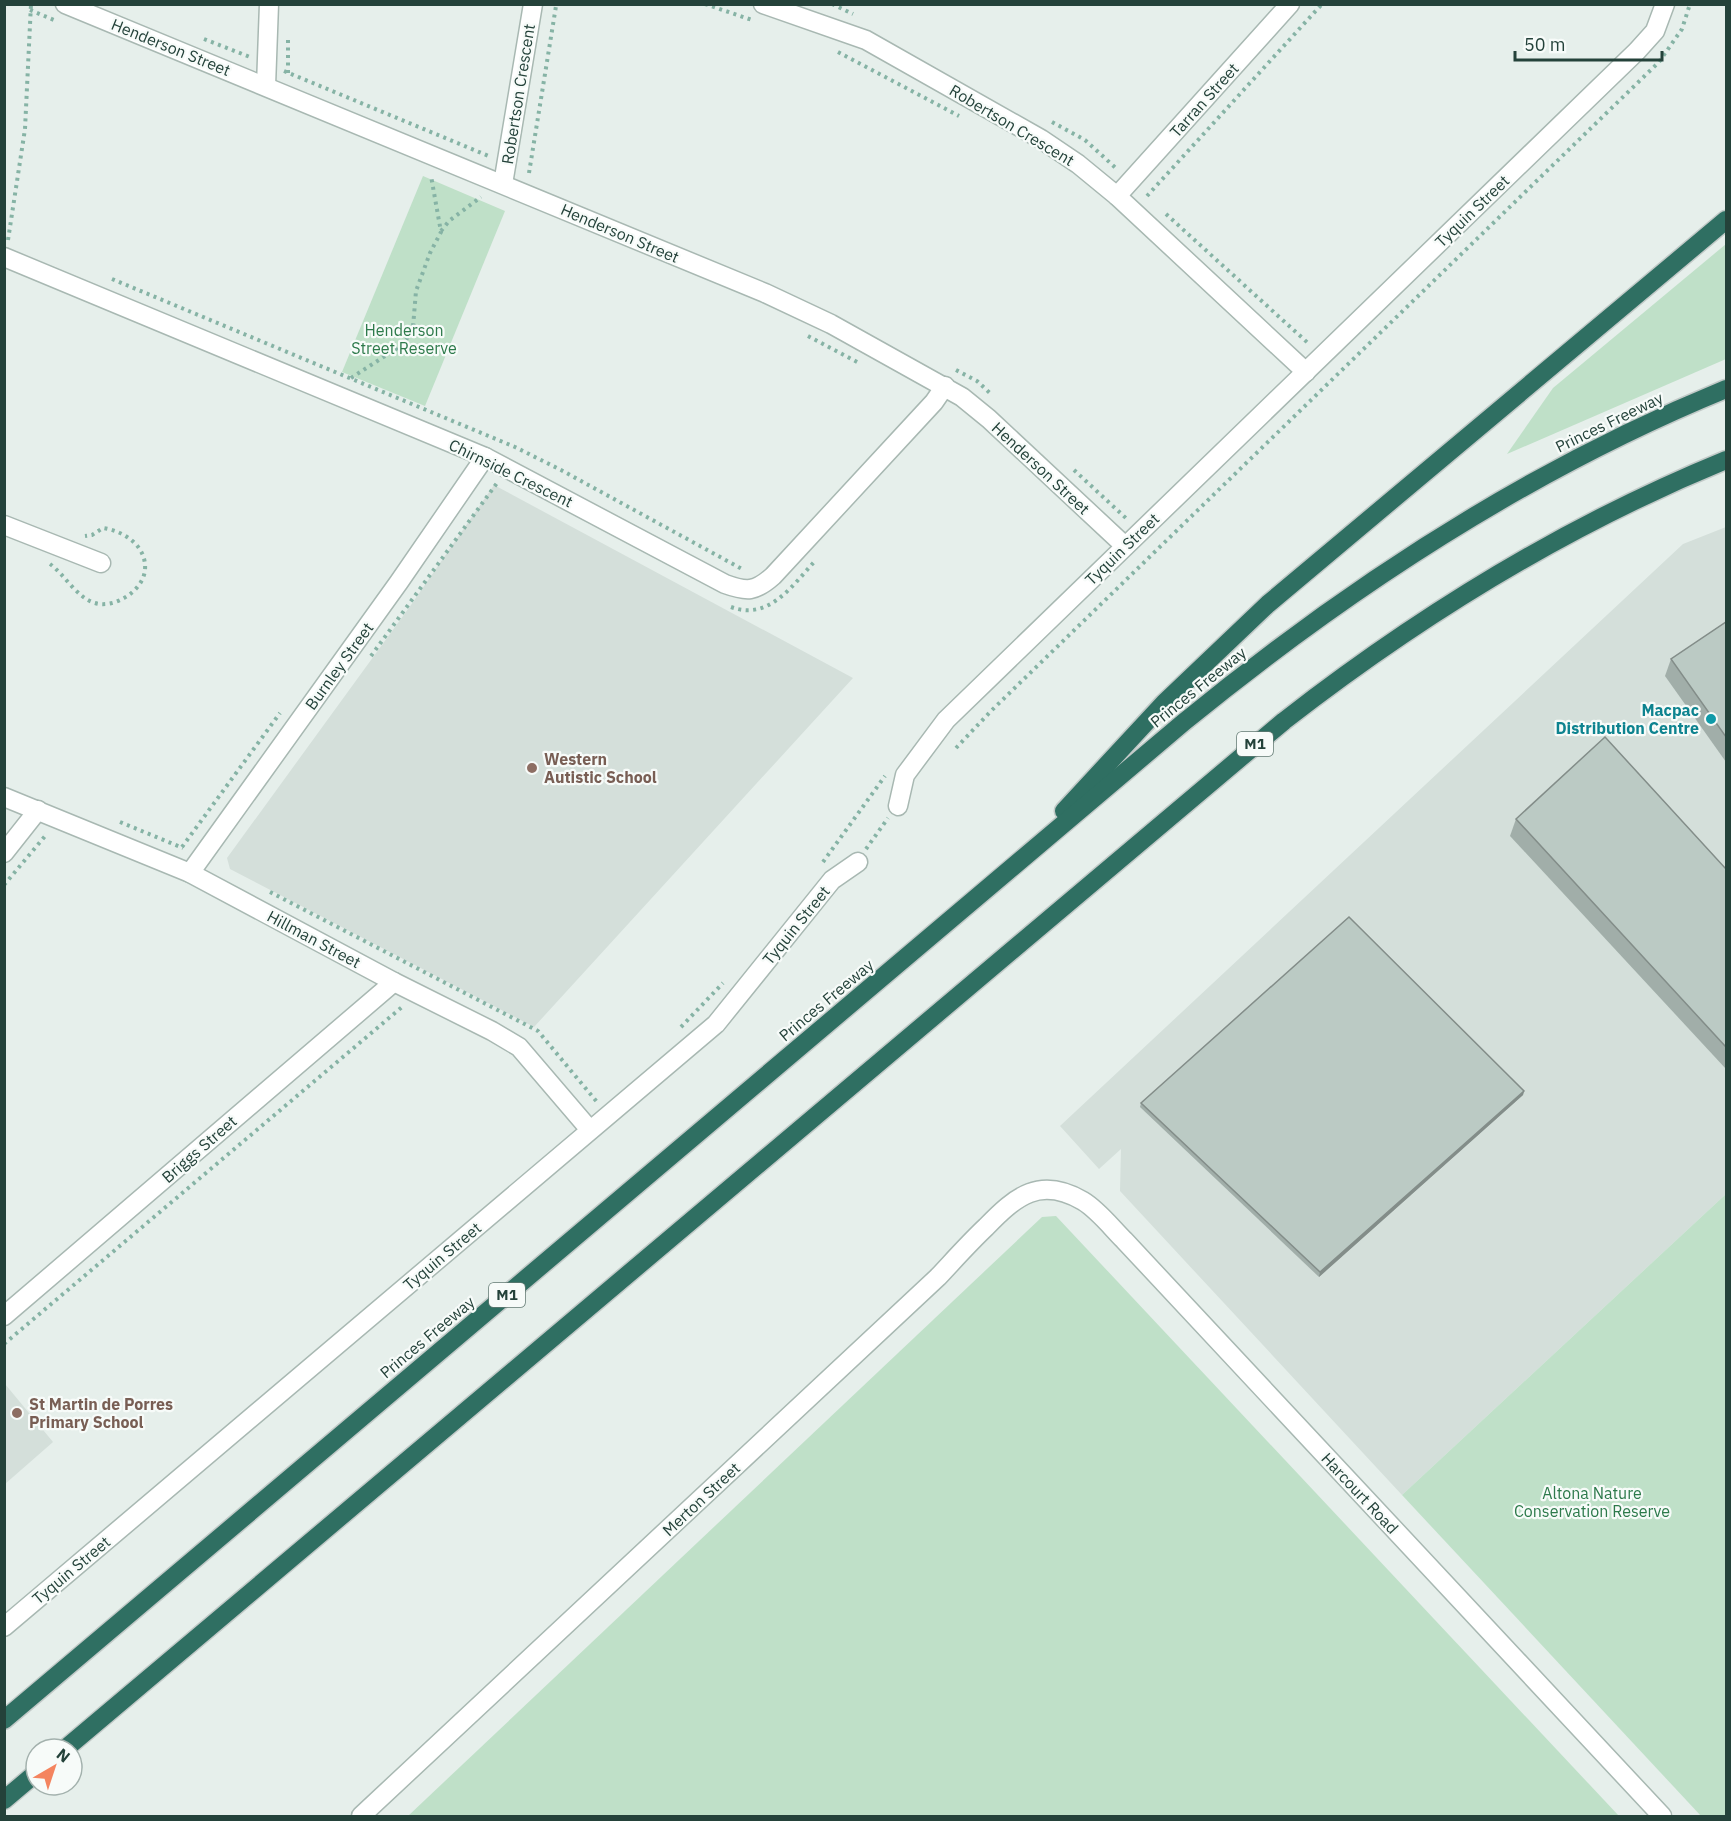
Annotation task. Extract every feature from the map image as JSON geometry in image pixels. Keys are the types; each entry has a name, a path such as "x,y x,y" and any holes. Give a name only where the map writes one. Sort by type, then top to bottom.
{"highway":[{"path":"1009,871 1164,703 1268,604 1726,220"},
{"name":"Princes Freeway","path":"4,1720 1261,660 1404,559 1504,499 1658,419 1726,389"},
{"name":"M1","path":"79,1737 1284,721 1378,651 1476,587 1589,524 1726,460"},
{"path":"4,1800 24,1783"}],"street":[{"name":"Henderson Street","path":"65,4 796,306 945,386 989,419 1119,540"},
{"path":"266,86 269,4"},
{"name":"Robertson Crescent","path":"503,184 533,4"},
{"name":"Robertson Crescent","path":"763,4 866,40 1041,139 1078,164 1117,196 1300,366"},
{"name":"Tarran Street","path":"1117,196 1290,4"},
{"name":"Tyquin Street","path":"898,806 905,775 946,720 1119,540 1300,366 1637,51 1655,31 1665,4"},
{"name":"Chirnside Crescent","path":"5,257 485,457 725,585 739,590 749,591 762,586 773,576 934,402 945,386"},
{"name":"Burnley Street","path":"190,873 399,582 485,457"},
{"path":"4,525 101,563"},
{"name":"Hillman Street","path":"4,797 190,873 387,988 492,1030 519,1047 585,1124"},
{"path":"4,853 38,810"},
{"name":"Tyquin Street","path":"4,1627 585,1124 716,1024 832,880 858,862"},
{"name":"Briggs Street","path":"4,1316 387,988"},
{"name":"Merton Street","path":"362,1816 938,1277 1009,1203 1028,1193 1045,1190"},
{"name":"Harcourt Road","path":"1045,1190 1066,1193 1086,1202 1124,1239 1662,1816"}],"path":[{"path":"529,173 558,4"},
{"path":"705,4 759,23"},
{"path":"1147,196 1322,4"},
{"path":"956,748 991,711 1659,62 1682,29 1690,4"},
{"path":"5,257 25,129 31,7 63,24"},
{"path":"835,50 966,120"},
{"path":"421,172 441,180"},
{"path":"431,176 441,232"},
{"path":"471,193 492,201"},
{"path":"351,378 399,347 408,337 413,327 416,291 430,253 449,221 481,197"},
{"path":"8,237 19,241"},
{"path":"108,278 525,452 746,571"},
{"path":"801,332 863,365"},
{"path":"1300,366 1316,339"},
{"path":"1119,540 1137,513"},
{"path":"726,605 739,610 752,611 772,605 817,559"},
{"path":"820,867 887,774"},
{"path":"858,862 876,832 898,806"},
{"path":"46,835 56,840"},
{"path":"676,1032 724,982"},
{"path":"4,1344 404,1006 387,988"},
{"path":"585,1124 606,1096"}],"shaded area":[{"name":"Western Autistic School","path":"494,485 853,678 534,1027 230,869 227,858 411,605"},
{"path":"1726,527 1726,1194 1402,1495 1120,1191 1121,1149 1099,1169 1060,1126 1683,544"},
{"name":"St Martin de Porres Primary School","path":"5,1384 53,1442 4,1484"}],"green space":[{"name":"Henderson Street Reserve","path":"423,176 505,211 425,406 342,372"},
{"path":"1726,244 1726,359 1507,454 1553,388"},
{"name":"Altona Nature Conservation Reserve","path":"1726,1194 1726,1816 1701,1816 1402,1495"},
{"path":"1056,1216 1619,1816 408,1816 1042,1217"}],"building":[{"name":"Macpac Distribution Centre","path":"1726,622 1726,737 1671,659"},
{"path":"1605,737 1726,869 1726,1047 1516,819"},
{"path":"1349,917 1524,1091 1320,1272 1141,1103"}],"place":[{"name":"Macpac Distribution Centre","path":"1711,719"},
{"name":"Western Autistic School","path":"532,768"},
{"name":"St Martin de Porres Primary School","path":"17,1413"}]}
